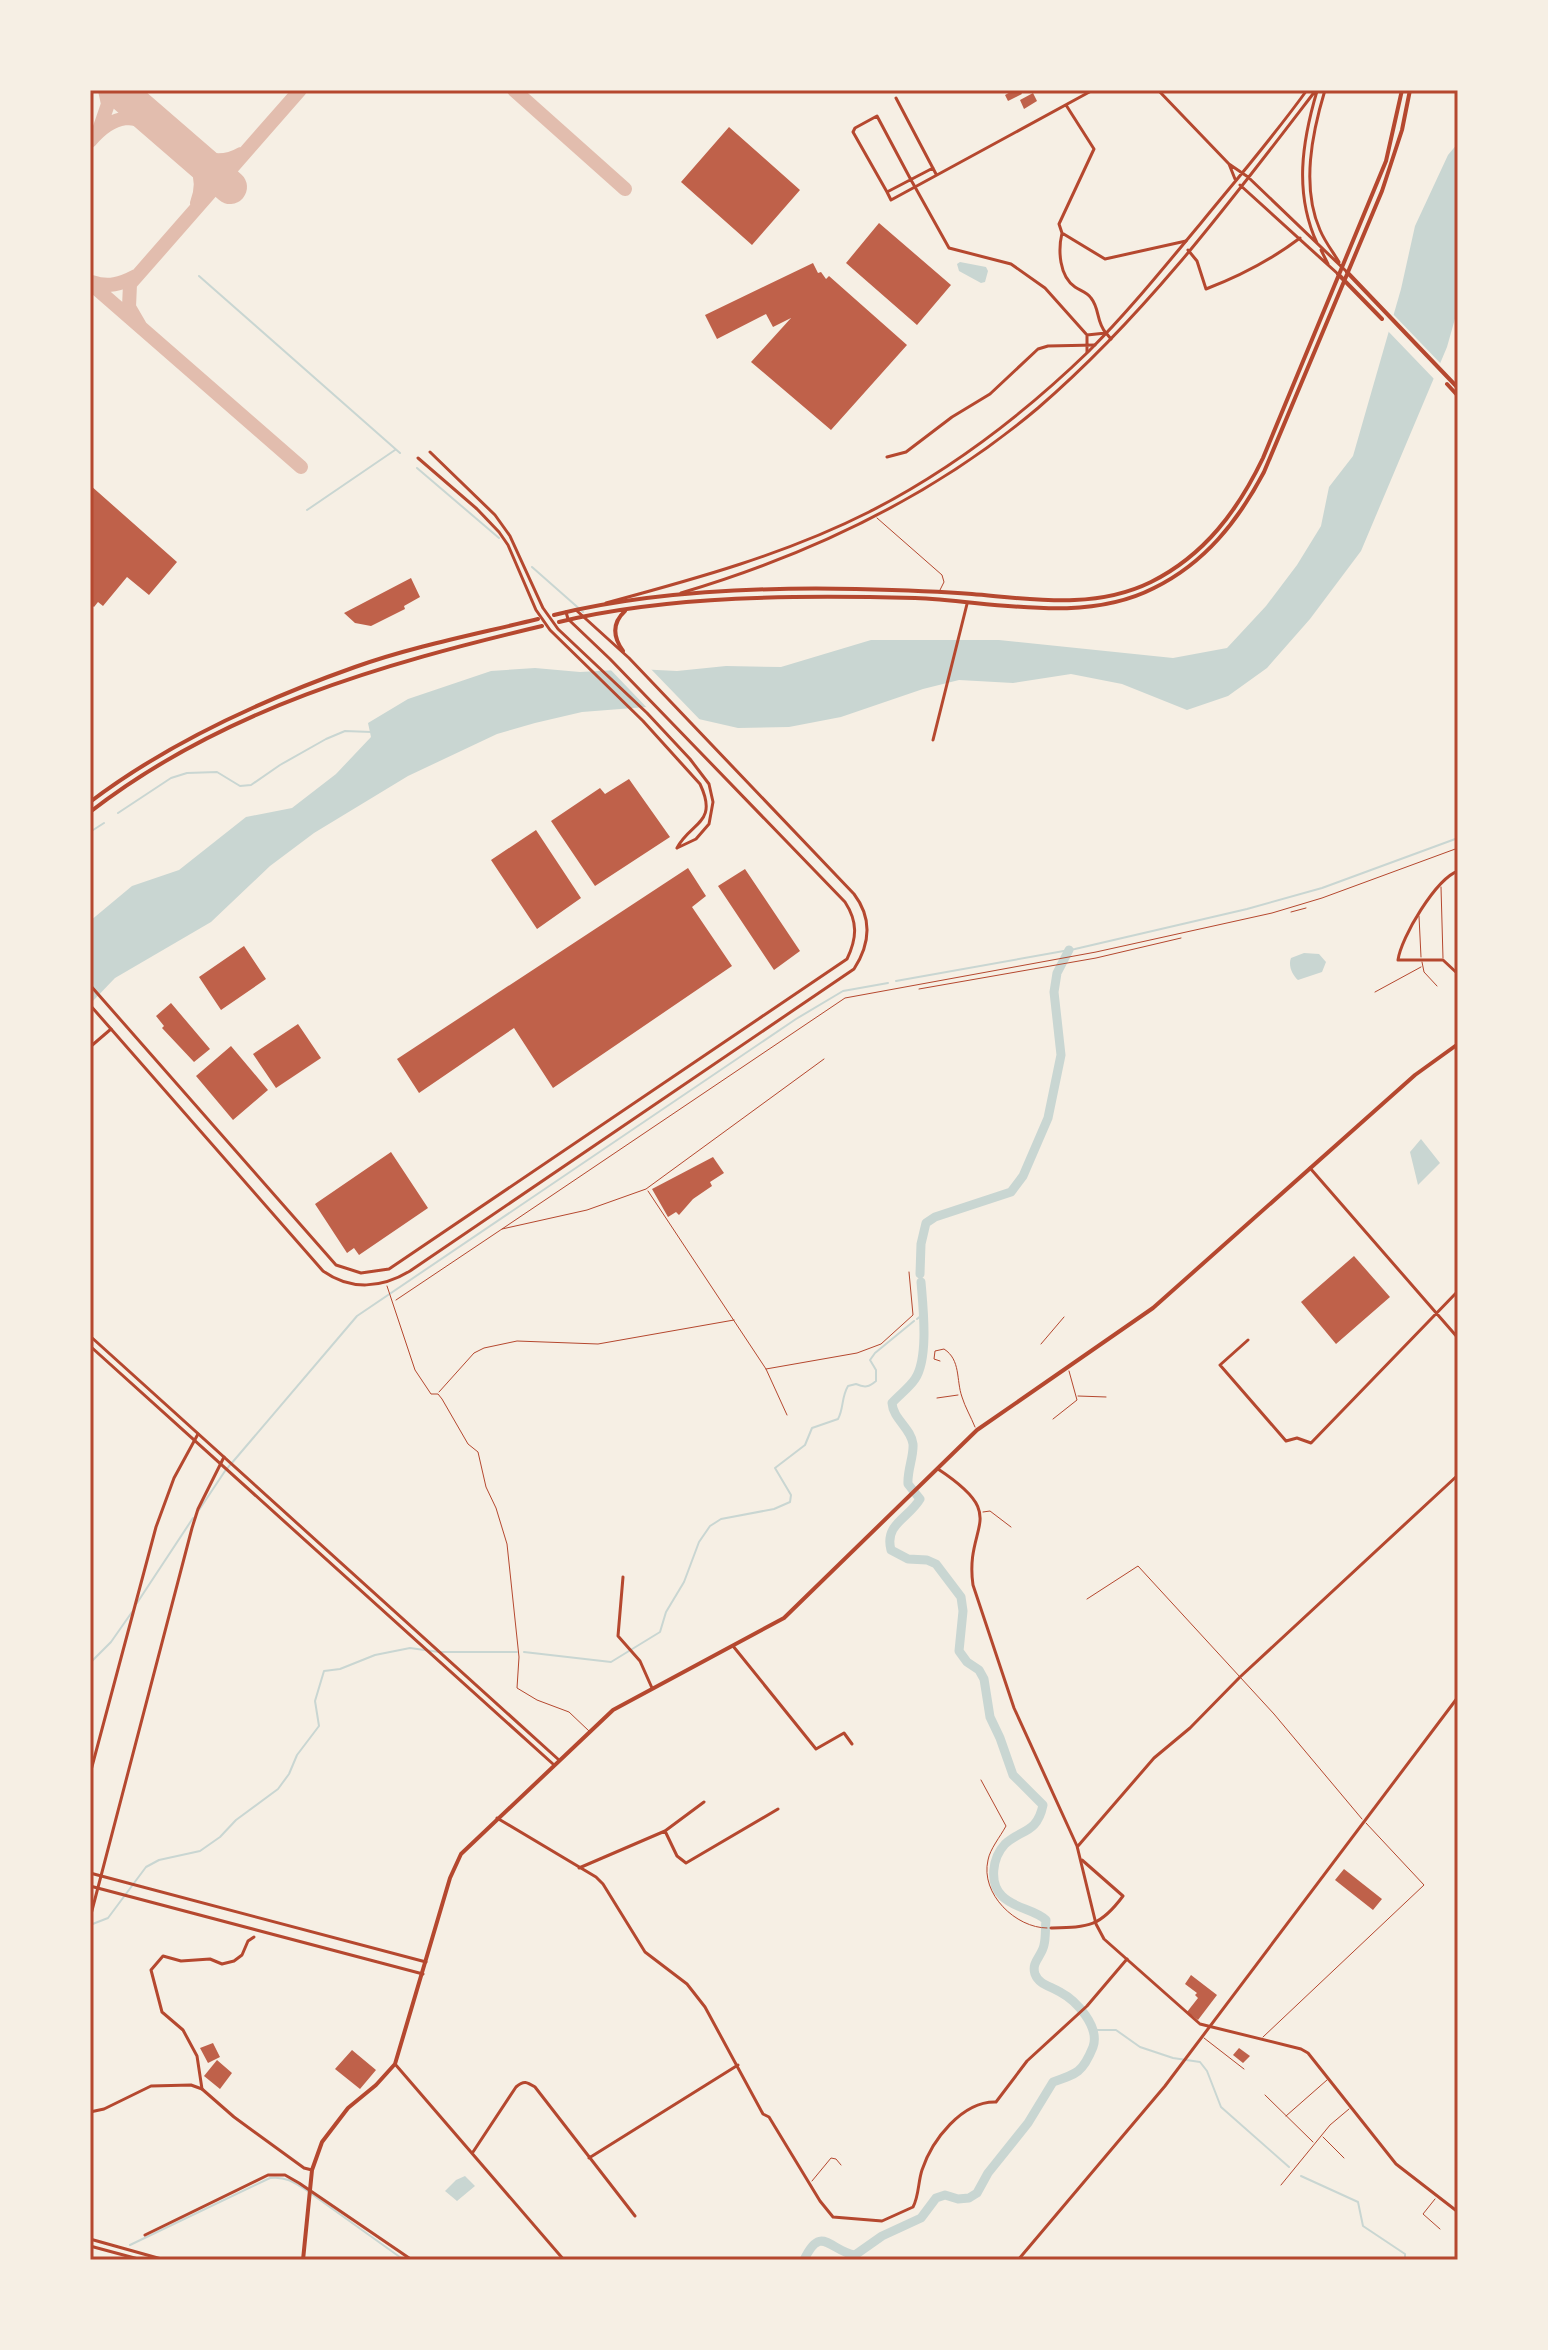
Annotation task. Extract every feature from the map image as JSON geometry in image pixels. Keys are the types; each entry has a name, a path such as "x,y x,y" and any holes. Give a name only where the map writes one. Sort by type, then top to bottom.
{"main road":[{"path":"554,615 663,597 794,589 937,592 1059,601 1116,595 1151,582 1202,548 1239,503 1257,470 1386,161 1402,90"},
{"path":"559,622 629,608 800,597 968,601 1059,608 1103,604 1153,589 1191,566 1226,533 1264,472 1395,154 1410,90"},
{"path":"1347,272 1448,381 1458,396"},
{"path":"1338,274 1382,319"},
{"path":"1448,381 1458,386"},
{"path":"623,651 617,643 615,627 623,612 629,608"},
{"path":"90,802 195,736 300,687 414,649 538,619"},
{"path":"90,812 178,753 298,695 430,653 542,626"},
{"path":"303,2260 312,2170 322,2142 348,2108 395,2064 454,1867 461,1854 613,1710 784,1618 977,1430 1153,1308 1415,1075 1458,1044"}],"street":[{"path":"1087,352 1087,335 1045,288 1011,264 949,248 915,187 911,180 877,116 853,132 891,200 915,187 936,174 1093,90"},
{"path":"1158,90 1229,164 1248,177 1347,272"},
{"path":"589,607 668,587 794,545 869,512 933,475 991,434 1095,345 1236,181 1307,90"},
{"path":"663,597 795,554 875,516 920,491 1037,408 1111,339 1241,186 1317,90"},
{"path":"1317,90 1303,146 1301,172 1306,208 1328,264"},
{"path":"1325,90 1313,136 1312,187 1319,228 1341,266"},
{"path":"896,98 936,174"},
{"path":"1066,105 1094,149 1059,224 1062,233 1058,248 1063,271 1071,285 1093,299 1098,325 1111,339"},
{"path":"1229,164 1236,181 1338,274"},
{"path":"887,192 933,168"},
{"path":"1062,233 1105,259 1186,241"},
{"path":"1188,250 1197,261 1206,289 1278,255 1300,238"},
{"path":"1087,335 1106,333"},
{"path":"887,457 906,452 952,417 990,394 1038,349 1095,345"},
{"path":"418,458 477,509 508,545 536,610 550,630 643,721 700,784 705,794 705,815 677,848 696,839 704,832 713,813 709,784 647,713 558,629 543,608 510,536 430,452"},
{"path":"933,740 968,601"},
{"path":"90,1005 323,1271 346,1283 369,1286 386,1283 410,1271 854,969 868,935 861,903 623,651 576,610"},
{"path":"90,985 336,1265 361,1273 389,1269 847,959 855,937 855,925 845,902 568,619 566,612"},
{"path":"1458,871 1441,885 1419,916 1400,945 1398,960 1443,960 1458,974"},
{"path":"90,1047 111,1029"},
{"path":"1310,1168 1458,1338"},
{"path":"1248,1340 1220,1365 1286,1441 1297,1438 1311,1443 1458,1291"},
{"path":"91,1341 224,1457 556,1763"},
{"path":"91,1341 220,1463 556,1763"},
{"path":"90,1774 156,1527 174,1478 198,1434"},
{"path":"90,1918 192,1528 224,1457"},
{"path":"938,1468 969,1492 981,1513 971,1571 973,1585 1014,1708 1077,1846 1096,1924 1109,1945 1193,2020 1308,2053 1396,2164 1458,2212"},
{"path":"1077,1846 1130,1783 1458,1475"},
{"path":"623,1577 618,1636 640,1661 652,1688"},
{"path":"733,1646 816,1749 844,1733 852,1744"},
{"path":"1018,2260 1185,2060 1458,1697"},
{"path":"579,1868 665,1831 704,1802"},
{"path":"665,1831 677,1856 686,1863 778,1809"},
{"path":"497,1818 603,1884 645,1952 693,1990 763,2114 769,2117 833,2217 882,2221 913,2207 930,2151 955,2117 983,2102 996,2102 1037,2049 1075,2018 1127,1959"},
{"path":"1051,1928 1096,1924 1123,1896 1082,1860"},
{"path":"90,1873 426,1962"},
{"path":"90,1886 423,1974"},
{"path":"202,2089 197,2056 183,2030 162,2012 151,1970 163,1956 181,1961 210,1959 222,1964 234,1961 254,1937"},
{"path":"395,2064 564,2260"},
{"path":"589,2158 738,2065"},
{"path":"473,2152 516,2087 521,2082 527,2082 535,2087 635,2216"},
{"path":"90,2112 104,2109 151,2086 191,2085 202,2089 244,2124 304,2168 312,2170"},
{"path":"145,2235 268,2175 285,2175 330,2201 412,2260"},
{"path":"90,2239 165,2260"},
{"path":"90,2246 142,2260"}],"lane":[{"path":"869,512 942,575 943,587 937,592"},
{"path":"394,1302 845,998 1084,954 1297,907 1458,848"},
{"path":"1441,885 1443,960"},
{"path":"1419,916 1421,960 1437,986"},
{"path":"1375,992 1423,966 1428,960"},
{"path":"502,1229 587,1210 646,1189 824,1059"},
{"path":"646,1189 766,1369 787,1415"},
{"path":"766,1369 857,1353 881,1344 913,1315 909,1272"},
{"path":"386,1283 415,1370 431,1394 438,1394 474,1353 484,1348 517,1341 598,1344 734,1320"},
{"path":"1041,1344 1064,1317"},
{"path":"940,1361 934,1359 935,1351 949,1351 957,1367 961,1395 977,1430"},
{"path":"1053,1419 1077,1400 1068,1368"},
{"path":"438,1394 468,1444 478,1452 486,1487 507,1544 519,1657 517,1688 537,1700 569,1712 589,1731"},
{"path":"937,1398 961,1395"},
{"path":"1076,1396 1106,1397"},
{"path":"981,1513 990,1511 1011,1527"},
{"path":"1087,1599 1138,1566 1274,1714 1364,1821 1424,1885 1261,2039"},
{"path":"981,1780 1006,1826 987,1862 991,1892 1011,1916 1038,1928 1051,1928"},
{"path":"1202,2036 1244,2069"},
{"path":"1286,2116 1329,2079"},
{"path":"1265,2095 1315,2144"},
{"path":"1281,2185 1322,2135 1351,2108"},
{"path":"1322,2135 1344,2158"},
{"path":"810,2183 831,2158 841,2165"},
{"path":"1437,2197 1423,2214 1440,2229"},
{"path":"1404,2259 1412,2260"}],"path":[{"path":"921,989 1081,960"}],"shaded area":[{"path":"1458,143 1458,308 1447,347 1361,551 1310,619 1267,668 1228,696 1187,710 1122,684 1071,674 1013,683 959,680 841,717 789,727 738,728 646,707 582,712 535,723 497,734 408,776 314,833 270,866 211,922 115,978 90,1004 90,921 132,886 179,870 246,817 292,808 336,774 371,737 368,723 408,699 491,671 535,668 580,672 637,669 677,671 726,666 781,667 871,640 999,640 1173,658 1227,648 1266,606 1321,526 1329,487 1353,456 1401,289 1415,226 1448,155"},
{"path":"957,264 986,267 985,282 981,283 959,271"},
{"path":"1304,953 1319,954 1326,962 1322,972 1298,980 1291,970 1290,961"},
{"path":"1421,1139 1440,1163 1418,1185 1410,1152"},
{"path":"465,2176 475,2186 457,2201 445,2191"}],"pier":[{"path":"1391,312 1443,366 1436,381 1386,329"},
{"path":"647,665 705,725 652,713 607,666"}],"building":[{"path":"1020,90 1022,94 1008,101 1005,95"},
{"path":"1033,93 1037,101 1024,109 1020,100"},
{"path":"729,127 800,190 752,245 681,182"},
{"path":"879,223 951,285 917,325 846,263"},
{"path":"813,263 818,273 821,272 826,279 829,276 907,345 831,430 751,362 791,318 773,327 766,314 717,339 705,315"},
{"path":"90,485 177,562 149,595 127,577 103,606 98,602 94,607 90,604"},
{"path":"411,578 420,597 404,606 405,609 371,626 355,623 344,613"},
{"path":"629,779 670,837 595,886 551,821 600,788 605,794"},
{"path":"536,830 581,898 537,929 491,860"},
{"path":"688,868 706,896 692,907 732,966 553,1088 514,1028 419,1093 397,1059"},
{"path":"745,869 800,951 774,970 718,886"},
{"path":"244,946 266,979 221,1010 199,977"},
{"path":"171,1003 210,1049 194,1062 162,1028 164,1026 156,1016"},
{"path":"298,1024 321,1058 276,1088 253,1054"},
{"path":"231,1046 268,1090 233,1120 196,1076"},
{"path":"391,1152 428,1208 359,1255 354,1248 347,1253 315,1204"},
{"path":"713,1157 724,1173 710,1182 712,1186 693,1199 679,1215 676,1212 668,1217 652,1189"},
{"path":"1354,1256 1390,1297 1336,1344 1301,1302"},
{"path":"1344,1869 1382,1899 1373,1910 1335,1880"},
{"path":"1191,1975 1217,1995 1198,2020 1187,2012 1198,1998 1197,1993 1185,1984"},
{"path":"213,2043 220,2057 208,2063 200,2048"},
{"path":"1239,2048 1250,2056 1243,2063 1233,2055"},
{"path":"352,2050 376,2070 360,2089 335,2069"},
{"path":"217,2060 232,2073 220,2089 204,2076"}],"waterway":[{"path":"199,276 400,453"},
{"path":"307,510 395,450"},
{"path":"417,468 499,538"},
{"path":"532,567 583,612"},
{"path":"118,813 171,778 187,773 217,772 240,786 251,785 326,739 345,731 371,732"},
{"path":"90,832 104,823"},
{"path":"896,981 1075,949 1247,909 1322,888 1458,838"},
{"path":"920,1274 921,1244 926,1223 935,1217 1011,1192 1023,1176 1048,1118 1061,1055 1054,992 1057,973 1069,950"},
{"path":"199,1510 225,1471 357,1316 796,1019 843,991 888,983"},
{"path":"804,2260 810,2249 821,2241 855,2255 882,2236 921,2218 936,2198 945,2195 969,2198 977,2193 988,2173 1028,2123 1053,2082 1074,2074 1082,2067 1094,2039 1090,2023 1080,2008 1067,1996 1042,1983 1035,1974 1034,1966 1045,1942 1046,1920 1007,1900 995,1884 997,1856 1005,1844 1033,1826 1043,1805 1013,1775 990,1717 984,1679 959,1651 963,1611 961,1597 936,1564 908,1559 891,1550 894,1527 920,1499 908,1484 912,1438 895,1414 892,1403 915,1379 922,1358 921,1282"},
{"path":"917,1319 923,1314"},
{"path":"524,1652 611,1662 660,1632 666,1612 684,1582 699,1542 710,1526 721,1519 774,1509 790,1502 791,1495 775,1468 805,1445 812,1428 838,1419 848,1386 867,1386 876,1381 876,1370 870,1360 914,1321"},
{"path":"137,1603 193,1518"},
{"path":"90,1663 111,1642 132,1612"},
{"path":"90,1925 108,1918 146,1867 159,1860 200,1851 278,1789 297,1755 319,1726 315,1701 324,1671 410,1648 439,1652 517,1652"},
{"path":"1092,2030 1116,2030 1140,2047 1173,2058 1200,2062 1207,2071 1221,2107 1289,2167"},
{"path":"1301,2176 1358,2202 1363,2226 1405,2254 1405,2260"},
{"path":"130,2245 270,2178 280,2178 302,2187 404,2260"}],"taxiway":[{"path":"99,130 108,104 105,90"},
{"path":"140,326 129,307 130,284 300,90"},
{"path":"514,90 625,189"},
{"path":"90,141 107,125 125,118 144,121 165,131"},
{"path":"186,149 200,174 201,188 197,203"},
{"path":"189,152 215,160 241,154"},
{"path":"92,282 114,284 136,276"},
{"path":"90,283 301,467"}],"runway":[{"path":"118,90 230,187"}]}
